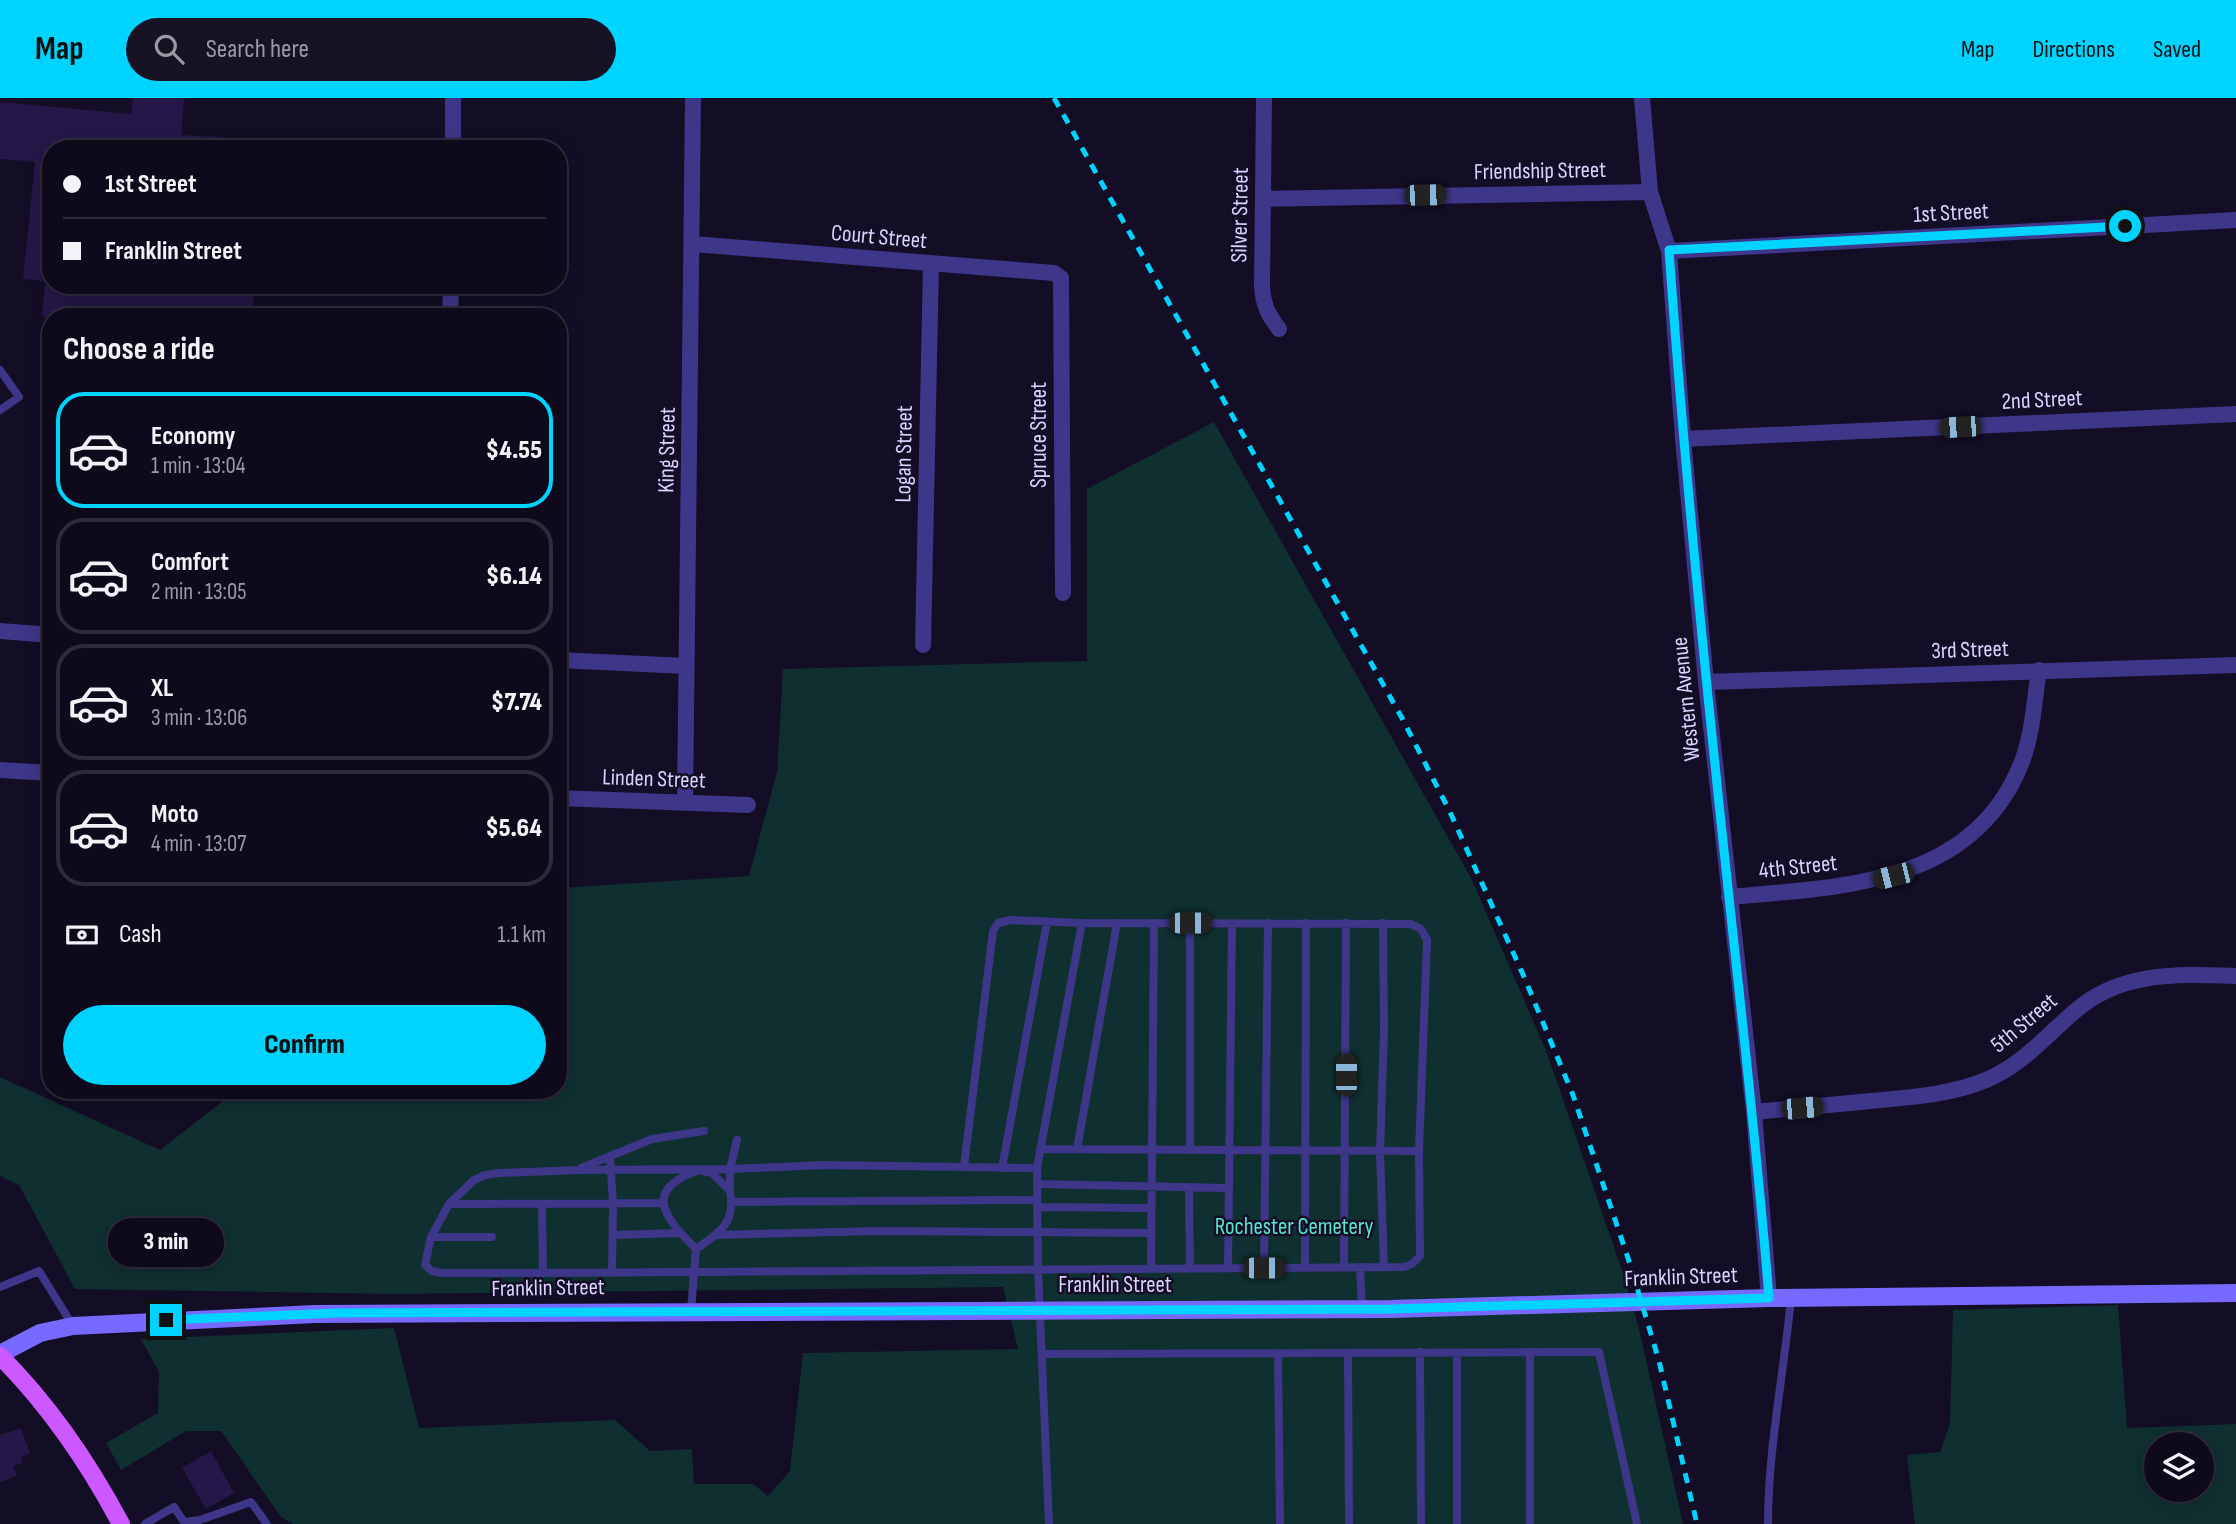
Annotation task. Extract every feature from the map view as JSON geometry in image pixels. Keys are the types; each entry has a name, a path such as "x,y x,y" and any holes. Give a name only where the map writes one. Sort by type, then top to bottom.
{"main road":[{"path":"0,1355 36,1393 70,1437 121,1524"}],"street":[{"path":"453,98 453,140"},
{"name":"King Street","path":"685,803 694,98"},
{"name":"Silver Street","path":"1264,98 1263,300 1268,315 1279,329"},
{"name":"Western Avenue","path":"1642,98 1650,192 1669,250 1683,439 1706,682 1754,1112 1769,1298"},
{"name":"Friendship Street","path":"1263,199 1650,192"},
{"name":"1st Street","path":"1669,250 2236,220"},
{"name":"Court Street","path":"693,244 1054,273 1060,278"},
{"name":"Logan Street","path":"923,645 931,264"},
{"name":"Spruce Street","path":"1060,278 1063,593"},
{"name":"2nd Street","path":"1683,439 2236,414"},
{"path":"0,631 42,634"},
{"path":"567,660 687,666"},
{"name":"3rd Street","path":"1706,682 2236,665"},
{"name":"4th Street","path":"1729,897 1872,881 1914,868 1953,848 1985,820 2012,783 2028,741 2039,670"},
{"path":"0,771 42,773"},
{"name":"Linden Street","path":"567,798 748,805"},
{"name":"5th Street","path":"1754,1112 1899,1098 1965,1087 2006,1070 2025,1058 2091,997 2110,987 2153,976 2236,976"},
{"name":"Franklin Street","path":"0,1355 40,1333 73,1326 315,1314 1362,1309 1769,1298 2236,1293"}],"lane":[{"path":"0,370 19,397 2,408"},
{"path":"1002,1168 1047,922"},
{"path":"964,1166 993,932 998,923 1411,924 1421,929 1427,940 1419,1151 1420,1256 1412,1264 1384,1267 612,1273 432,1271 425,1265 431,1237 449,1204 463,1189 485,1175 578,1170 699,1170 837,1165 1037,1168"},
{"path":"1049,1524 1038,1269 1037,1168 1082,923"},
{"path":"1077,1149 1117,923"},
{"path":"1151,1269 1154,923"},
{"path":"1190,923 1190,1150"},
{"path":"1264,1268 1268,923"},
{"path":"1305,1267 1306,923"},
{"path":"1344,1267 1346,923"},
{"path":"1383,923 1384,1031 1380,1151 1384,1267"},
{"path":"1228,1268 1232,924"},
{"path":"578,1170 652,1139 704,1131"},
{"path":"691,1311 696,1249 727,1224 732,1211 730,1169 737,1140"},
{"path":"1040,1149 1419,1151"},
{"path":"610,1156 613,1204 612,1273"},
{"path":"696,1249 666,1214 664,1203 668,1191 683,1175 699,1170 712,1173 730,1191"},
{"path":"1037,1184 1229,1188"},
{"path":"1189,1188 1190,1268"},
{"path":"732,1202 1037,1204 1151,1208"},
{"path":"449,1204 664,1203"},
{"path":"542,1205 543,1273"},
{"path":"716,1234 879,1231 1151,1233"},
{"path":"613,1235 680,1233"},
{"path":"431,1237 492,1237"},
{"path":"1360,1267 1362,1309"},
{"path":"0,1287 39,1271 73,1326"},
{"path":"1768,1524 1772,1446 1791,1298"},
{"path":"1420,1352 1421,1524"},
{"path":"1530,1352 1530,1524"},
{"path":"1043,1354 1599,1352 1637,1524"},
{"path":"1278,1353 1279,1524"},
{"path":"1348,1353 1349,1524"},
{"path":"1457,1353 1457,1524"},
{"path":"145,1524 174,1507 184,1522 200,1520 251,1502 267,1524"}],"green space":[{"name":"Rochester Cemetery","path":"1214,422 1472,880 1547,1053 1624,1276 1639,1329 1683,1524 293,1524 281,1517 221,1431 186,1431 121,1470 106,1443 158,1413 159,1372 141,1339 394,1328 419,1428 615,1420 650,1451 692,1449 694,1484 753,1484 768,1496 790,1471 803,1353 1018,1349 1003,1287 391,1294 75,1289 19,1185 0,1176 0,1077 42,1096 42,1099 48,1099 160,1150 225,1099 567,1099 567,887 749,876 777,772 783,669 1087,661 1087,489"},
{"path":"2118,1305 2127,1428 2236,1424 2236,1524 1915,1524 1907,1455 1940,1452 1950,1424 1953,1310"}],"building":[{"path":"133,98 184,98 181,135 222,137 222,140 42,140 42,281 23,279 35,162 0,159 0,102 131,114"},
{"path":"44,294 254,294 253,308 43,308"},
{"path":"21,1428 30,1453 21,1457 23,1463 13,1466 17,1476 0,1482 0,1435"},
{"path":"211,1451 234,1493 206,1509 182,1468"}],"railway":[{"path":"1054,98 1402,718 1450,812 1525,979 1573,1095 1630,1264 1659,1361 1697,1524"}],"route":[{"path":"166,1320 338,1313 1391,1309 1769,1298 1754,1112 1706,682 1683,439 1669,250 2125,226"}]}
